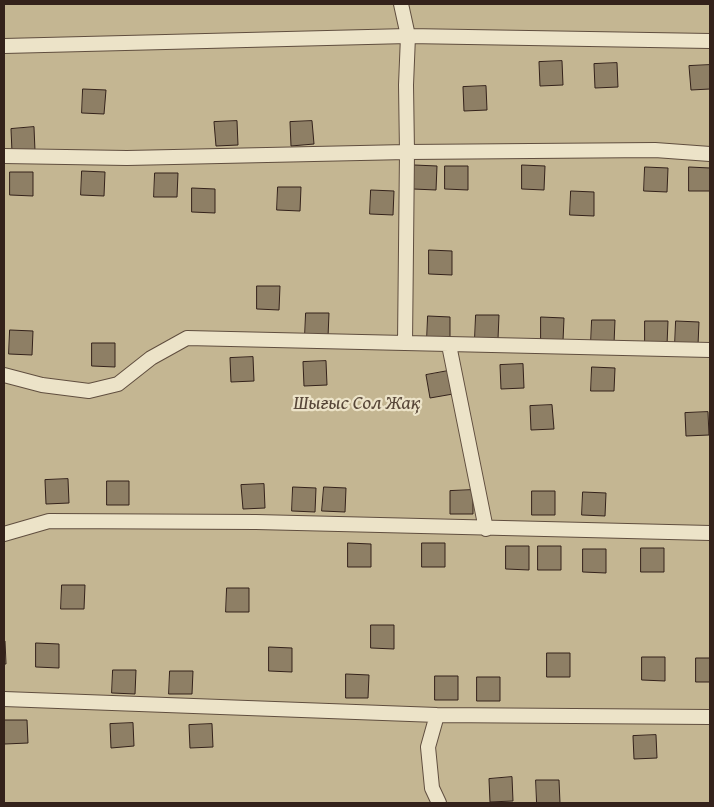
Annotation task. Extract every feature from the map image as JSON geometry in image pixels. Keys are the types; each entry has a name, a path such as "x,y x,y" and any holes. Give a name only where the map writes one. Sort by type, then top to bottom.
{"street":[{"path":"401,4 408,36 406,85 405,343"},
{"path":"4,46 408,36 710,41"},
{"path":"4,156 128,158 407,152 655,150 710,154"},
{"path":"4,376 42,385 89,391 118,384 151,358 187,338 710,350"},
{"path":"449,345 486,529"},
{"path":"4,534 49,521 256,522 710,533"},
{"path":"4,699 437,715 710,716"},
{"path":"437,715 428,747 432,788 439,803"}],"green space":[{"name":"Шығыс Сол Жақ","path":"4,4 710,4 710,803 4,803"}],"building":[{"path":"562,61 563,85 540,86 539,62"},
{"path":"617,63 618,87 595,88 594,64"},
{"path":"710,65 710,89 691,90 689,66"},
{"path":"486,86 487,110 464,111 463,87"},
{"path":"83,89 106,90 104,114 82,113"},
{"path":"237,121 238,145 216,146 214,122"},
{"path":"312,121 314,144 291,146 290,122"},
{"path":"34,127 35,151 12,152 11,129"},
{"path":"414,165 437,166 436,190 413,189"},
{"path":"522,165 545,166 544,190 522,189"},
{"path":"445,166 468,166 468,190 445,189"},
{"path":"645,167 668,168 667,192 644,191"},
{"path":"689,167 710,168 710,191 689,191"},
{"path":"82,171 105,172 104,196 81,195"},
{"path":"10,172 33,172 33,196 10,195"},
{"path":"155,173 178,173 177,197 154,197"},
{"path":"278,187 301,187 300,211 277,210"},
{"path":"192,188 215,189 215,213 192,212"},
{"path":"371,190 394,191 393,215 370,214"},
{"path":"571,191 594,192 594,216 570,215"},
{"path":"429,250 452,251 452,275 429,274"},
{"path":"257,286 280,286 279,310 257,309"},
{"path":"306,313 329,313 328,337 305,336"},
{"path":"476,315 499,315 498,339 475,338"},
{"path":"428,316 450,317 450,341 427,340"},
{"path":"541,317 564,318 563,341 541,341"},
{"path":"592,320 615,320 614,344 591,343"},
{"path":"645,321 668,321 667,345 645,345"},
{"path":"676,321 699,322 698,345 675,345"},
{"path":"10,330 33,331 32,355 9,354"},
{"path":"92,343 115,343 115,367 92,366"},
{"path":"253,357 254,381 231,382 230,358"},
{"path":"326,361 327,385 304,386 303,362"},
{"path":"523,364 524,388 501,389 500,365"},
{"path":"592,367 615,368 614,391 591,391"},
{"path":"448,371 453,394 430,398 426,375"},
{"path":"552,405 554,429 531,430 530,406"},
{"path":"708,412 709,435 686,436 685,413"},
{"path":"68,479 69,503 46,504 45,480"},
{"path":"107,481 129,481 129,505 107,505"},
{"path":"264,484 265,508 243,509 241,485"},
{"path":"293,487 316,488 315,512 292,511"},
{"path":"324,487 346,488 345,512 322,511"},
{"path":"473,490 473,514 450,514 450,491"},
{"path":"532,491 555,491 555,515 532,515"},
{"path":"583,492 606,493 605,516 582,515"},
{"path":"348,543 371,544 371,567 348,567"},
{"path":"422,543 445,543 445,567 422,567"},
{"path":"506,546 529,546 529,570 506,569"},
{"path":"538,546 561,546 561,570 538,570"},
{"path":"641,548 664,548 664,572 641,572"},
{"path":"583,549 606,549 606,573 583,572"},
{"path":"62,585 85,585 84,609 61,609"},
{"path":"227,588 249,588 249,612 226,612"},
{"path":"371,625 394,625 394,649 371,648"},
{"path":"5,641 6,664 4,664"},
{"path":"36,643 59,644 59,668 36,667"},
{"path":"269,647 292,648 292,672 269,671"},
{"path":"547,653 570,653 570,677 547,677"},
{"path":"642,657 665,657 665,681 642,680"},
{"path":"696,658 710,658 710,682 696,682"},
{"path":"113,670 136,670 135,694 112,693"},
{"path":"170,671 193,671 192,694 169,694"},
{"path":"346,674 369,675 368,698 346,698"},
{"path":"435,676 458,676 458,700 435,700"},
{"path":"477,677 500,677 500,701 477,701"},
{"path":"4,720 27,720 28,743 5,744"},
{"path":"133,723 134,746 111,748 110,724"},
{"path":"212,724 213,747 190,748 189,725"},
{"path":"656,735 657,758 634,759 633,736"},
{"path":"512,777 513,801 490,802 489,779"},
{"path":"536,780 559,780 560,803 537,803"}]}
